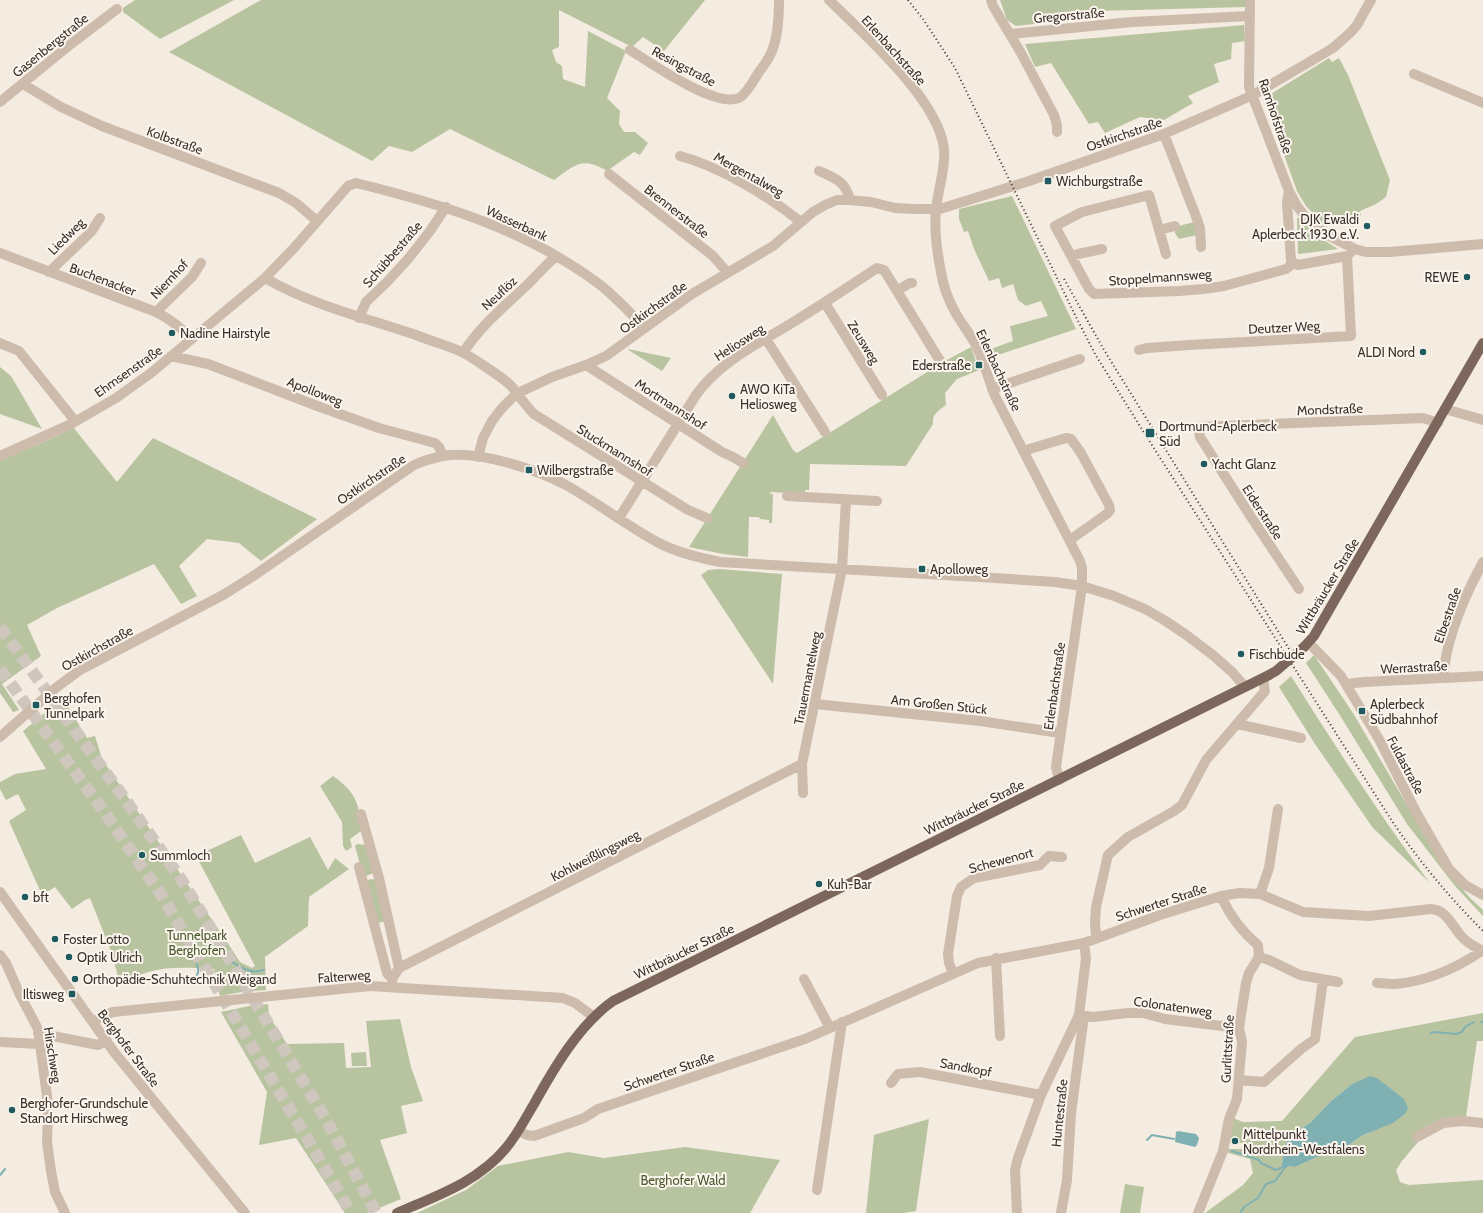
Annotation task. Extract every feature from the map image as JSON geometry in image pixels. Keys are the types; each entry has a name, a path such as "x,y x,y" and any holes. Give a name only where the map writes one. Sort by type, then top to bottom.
{"main road":[{"name":"Wittbräucker Straße","path":"397,1213 464,1183 480,1172 507,1148 563,1056 603,1008 613,1001 1276,671 1306,645 1446,410 1483,343"}],"street":[{"name":"Resingstraße","path":"630,50 661,70 711,96 724,99 738,98 742,96 751,84 772,51 777,26 779,0"},
{"name":"Erlenbachstraße","path":"829,0 897,68 921,100 935,123 942,141 944,158 936,210 938,252 944,286 955,312 978,350 992,389 1070,540 1082,568 1082,586 1056,767 1059,780"},
{"path":"991,0 1054,115 1057,125 1057,132"},
{"name":"Ramhofstraße","path":"1250,0 1249,87 1289,191 1297,206 1316,227 1351,252"},
{"name":"Ostkirchstraße","path":"0,737 57,687 80,670 223,595 255,575 414,465 443,456 466,455 478,457 483,438 492,421 516,394 552,377 586,365 611,353 689,296 773,246 813,212 825,205 837,200 850,200 871,202 895,208 936,210 1026,182 1164,134 1253,95 1333,48 1354,28 1364,14 1371,0"},
{"name":"Gasenbergstraße","path":"2,99 117,9"},
{"name":"Gregorstraße","path":"1010,34 1132,22 1249,16"},
{"path":"1414,74 1483,103"},
{"name":"Kolbstraße","path":"23,84 61,107 102,126 278,193 296,203 318,221"},
{"path":"1164,134 1200,228 1201,248"},
{"name":"Mergentalweg","path":"680,156 698,161 746,185 787,211 801,222"},
{"path":"819,171 843,185 848,190 850,200"},
{"name":"Brennerstraße","path":"609,174 713,256 727,272"},
{"name":"Ehmsenstraße","path":"0,456 75,422 116,398 171,356 266,278 348,186 356,183"},
{"name":"Wasserbank","path":"356,183 406,195 446,207 506,230 556,256 599,284 645,328"},
{"name":"Ramhofstraße","path":"1289,191 1287,202 1292,261 1294,263"},
{"path":"1102,249 1071,256 1055,226 1082,212 1149,195 1166,254"},
{"name":"Schübbestraße","path":"359,318 366,302 408,259 446,207"},
{"name":"Liedweg","path":"49,272 91,232 100,218"},
{"path":"1160,230 1175,226"},
{"name":"Stoppelmannsweg","path":"1071,256 1089,290 1094,294 1180,291 1224,286 1286,269 1294,263 1298,265 1351,252 1377,253 1483,244"},
{"name":"Deutzer Weg","path":"1139,350 1189,345 1351,336 1351,252"},
{"name":"Buchenacker","path":"0,253 156,312 171,320 191,339"},
{"name":"Neuflöz","path":"464,353 473,337 484,324 556,256"},
{"name":"Niernhof","path":"156,312 192,277 201,262"},
{"name":"Heliosweg","path":"619,518 702,386 722,366 825,303 877,268 884,270 898,290 942,364"},
{"path":"266,278 298,295 359,318 403,330 464,353 503,379 513,388 516,394"},
{"path":"898,290 912,283"},
{"name":"Zeusweg","path":"825,303 882,395"},
{"path":"766,339 825,432"},
{"path":"0,343 19,351 75,422"},
{"name":"Apolloweg","path":"171,356 208,364 327,410 379,428 435,443 439,447 443,456"},
{"path":"992,389 1080,359"},
{"name":"Mortmannshof","path":"586,365 678,425 743,463"},
{"name":"Stuckmannshof","path":"516,394 534,414 688,510 708,518"},
{"path":"1446,410 1483,420"},
{"name":"Mondstraße","path":"1198,427 1424,418 1438,423"},
{"name":"Eiderstraße","path":"1198,427 1200,437 1299,589"},
{"path":"1023,451 1066,438 1071,439 1081,453 1109,506 1110,510 1108,513 1070,540"},
{"path":"478,457 507,463 541,474 566,485 660,544 694,556 720,562 1017,579 1082,586 1114,596 1138,606 1164,620 1214,656 1245,687"},
{"path":"788,496 877,501"},
{"name":"Trauermantelweg","path":"803,793 802,764 842,569 846,500"},
{"name":"Elbestraße","path":"1443,678 1449,648 1462,605 1483,562"},
{"name":"Fuldastraße","path":"1306,645 1335,668 1346,684 1380,741 1441,857 1449,869 1465,885 1483,895"},
{"name":"Werrastraße","path":"1346,684 1483,676"},
{"path":"1096,938 1096,907 1108,854 1128,837 1182,805 1206,760 1265,691 1264,685 1266,677"},
{"name":"Am Großen Stück","path":"815,704 980,721 1060,733"},
{"path":"1237,724 1301,738"},
{"name":"Kohlweißlingsweg","path":"399,968 802,764"},
{"path":"1260,894 1269,868 1278,809"},
{"path":"361,814 379,878 399,968 392,983"},
{"name":"Schewenort","path":"953,973 948,959 948,954 957,896 961,887 974,878 1040,865 1048,856 1062,857"},
{"path":"359,867 364,881 387,973 392,983"},
{"path":"364,881 367,877 373,876 379,878"},
{"name":"Berghofer Straße","path":"0,892 106,1041 245,1213"},
{"name":"Schwerter Straße","path":"518,1131 534,1136 584,1118 598,1109 805,1039 978,963 996,958 1018,956 1084,943 1160,915 1221,896 1240,893 1260,894 1303,912 1369,916 1439,909 1463,938 1483,951 1426,979 1395,984 1377,983"},
{"path":"1221,896 1228,912 1244,933 1258,944 1259,957 1269,960 1291,972 1338,982"},
{"path":"376,927 389,924"},
{"name":"Huntestraße","path":"1061,1213 1067,1180 1071,1113 1082,1016 1086,958 1084,943"},
{"name":"Hirschweg","path":"0,955 6,963 20,996 38,1029 47,1096 47,1142 51,1172 55,1192 65,1213"},
{"name":"Gurlittstraße","path":"1198,1213 1223,1151 1229,1119 1236,1099 1242,1042 1239,1028 1249,973 1259,957"},
{"path":"996,958 1000,1036"},
{"path":"804,979 830,1028"},
{"path":"1239,1080 1264,1082 1300,1049 1315,1039 1323,980"},
{"name":"Falterweg","path":"93,1022 112,1012 392,983 563,998 575,1003 594,1018"},
{"name":"Colonatenweg","path":"1082,1016 1093,1017 1143,1013 1165,1019 1239,1028"},
{"path":"1017,1213 1015,1170 1018,1158 1041,1095 1082,1016"},
{"path":"817,1190 842,1022"},
{"path":"38,1033 98,1045 106,1041"},
{"path":"0,1042 40,1044"},
{"name":"Sandkopf","path":"891,1083 898,1074 920,1072 1041,1095"},
{"path":"1417,1137 1443,1123 1463,1121 1483,1123"}],"green space":[{"path":"135,0 234,0 160,39 123,12 123,8"},
{"path":"261,0 705,0 664,51 643,37 632,47 559,10 559,47 552,50 556,62 562,66 563,79 585,87 588,31 626,51 607,98 620,111 619,124 624,132 635,132 648,143 640,155 634,152 607,171 591,164 579,164 554,180 450,129 412,152 389,146 372,161 169,52"},
{"path":"1000,0 1245,0 1245,7 1060,12 1060,21 1016,26 1007,20"},
{"path":"1244,25 1245,41 1232,43 1231,59 1214,64 1219,82 1188,96 1193,103 1164,120 1140,117 1105,133 1098,122 1089,124 1051,63 1035,67 1025,44"},
{"path":"1329,58 1332,62 1339,58 1348,75 1390,180 1386,197 1376,204 1360,211 1361,216 1332,223 1326,227 1306,206 1297,191 1265,102 1269,95"},
{"path":"1012,196 1076,329 989,358 988,350 1013,341 1010,326 1048,316 1041,301 1026,306 1018,300 1013,284 1002,288 999,278 989,281 974,249 968,231 964,232 959,219 959,209"},
{"path":"1297,218 1300,218 1312,231 1310,233 1338,249 1299,254"},
{"path":"1194,222 1197,235 1179,239 1175,233 1175,227"},
{"path":"971,347 979,370 957,379 945,393 946,405 938,411 933,418 933,424 906,466 810,464 809,490 805,490 805,494 771,492 770,494 773,494 772,523 769,523 769,520 760,519 759,517 749,517 748,557 723,554 689,547 773,415 793,450 797,453 945,361"},
{"path":"628,349 671,358 662,371"},
{"path":"0,367 11,376 42,429 0,414"},
{"path":"73,427 117,482 153,438 317,519 261,561 239,543 207,539 179,566 197,596 181,604 154,564 57,608 27,625 41,656 2,684 19,710 13,712 0,693 0,461 59,435"},
{"path":"719,569 782,574 773,684 701,575 708,570"},
{"path":"1314,655 1353,713 1444,868 1471,899 1483,910 1483,916 1455,886 1407,824 1306,663"},
{"path":"1291,676 1358,780 1429,882 1373,828 1315,744 1279,687"},
{"name":"Tunnelpark Berghofen","path":"63,698 87,738 95,736 102,759 240,962 252,968 255,966 196,856 241,835 255,863 310,837 328,870 335,858 349,869 309,897 308,926 265,957 266,990 220,996 214,969 198,968 156,970 120,984 112,954 90,898 72,909 55,887 42,895 9,821 26,810 18,794 6,800 0,789 0,782 15,774 46,769 23,731"},
{"path":"333,776 352,794 358,806 361,831 350,839 352,847 346,851 343,846 342,822 320,786"},
{"path":"357,844 366,845 374,873 365,876 363,875 355,846"},
{"path":"373,879 377,882 387,921 377,923 367,880"},
{"path":"268,1004 269,1016 287,1044 344,1043 346,1068 371,1067 366,1021 400,1019 411,1067 423,1101 401,1106 407,1133 380,1140 401,1199 367,1213 345,1213 296,1138 259,1145 267,1092 221,1012 249,1006"},
{"path":"1483,1013 1483,1041 1477,1041 1466,1117 1434,1123 1396,1170 1400,1182 1409,1185 1483,1180 1483,1213 1205,1213 1243,1185 1253,1173 1250,1159 1225,1152 1227,1149 1242,1149 1242,1143 1228,1143 1233,1118 1243,1122 1282,1121 1355,1037","holes":["1376,1078 1386,1086 1371,1132 1361,1136 1341,1151 1328,1152 1295,1167 1289,1166 1281,1168 1287,1139 1311,1122 1330,1102 1352,1084"]},
{"path":"366,1052 367,1066 352,1066 351,1053"},
{"path":"929,1119 916,1211 904,1213 866,1213 874,1135"},
{"name":"Berghofer Wald","path":"685,1147 780,1160 750,1213 417,1213 466,1190 498,1166 568,1152 604,1158"},
{"path":"1125,1184 1144,1187 1140,1213 1120,1213"}],"water":[{"path":"1370,1076 1377,1078 1404,1099 1408,1108 1406,1113 1393,1123 1361,1136 1341,1151 1328,1152 1295,1167 1289,1166 1284,1169 1281,1168 1287,1139 1311,1122 1330,1102 1352,1084"},
{"path":"1176,1132 1196,1134 1199,1138 1197,1145 1195,1147 1175,1142"}],"waterway":[{"path":"210,933 215,937 229,959 234,963 251,971 264,970"},
{"path":"195,978 198,968 190,950 193,945 203,937"},
{"path":"1431,1033 1456,1034 1462,1032 1465,1027 1474,1022"},
{"path":"1147,1140 1152,1135 1174,1139"},
{"path":"1232,1151 1259,1160 1261,1163 1276,1170 1281,1168"},
{"path":"0,1175 5,1169"},
{"path":"1240,1213 1244,1207 1258,1198 1266,1184 1275,1181 1284,1169"}],"tunnel":[{"path":"0,627 181,879 327,1121 376,1213"},
{"path":"0,669 105,813 160,893 351,1213"}],"railway":[{"path":"908,0 923,19 955,68 1095,354 1392,821 1435,878 1483,931"},
{"path":"1064,279 1104,350 1294,657"}],"place":[{"name":"Wichburgstraße","path":"1048,181"},
{"name":"DJK Ewaldi Aplerbeck 1930 e.V.","path":"1367,226"},
{"name":"REWE","path":"1467,277"},
{"name":"Nadine Hairstyle","path":"172,333"},
{"name":"ALDI Nord","path":"1423,352"},
{"name":"Ederstraße","path":"979,365"},
{"name":"AWO KiTa Heliosweg","path":"732,396"},
{"name":"Dortmund-Aplerbeck Süd","path":"1150,433"},
{"name":"Yacht Glanz","path":"1204,464"},
{"name":"Wilbergstraße","path":"529,470"},
{"name":"Apolloweg","path":"922,569"},
{"name":"Fischbude","path":"1241,654"},
{"name":"Berghofen Tunnelpark","path":"36,705"},
{"name":"Aplerbeck Südbahnhof","path":"1362,711"},
{"name":"Summloch","path":"142,855"},
{"name":"Kuh-Bar","path":"819,884"},
{"name":"bft","path":"25,897"},
{"name":"Foster Lotto","path":"55,939"},
{"name":"Optik Ulrich","path":"69,957"},
{"name":"Orthopädie-Schuhtechnik Weigand","path":"75,979"},
{"name":"Iltisweg","path":"72,994"},
{"name":"Berghofer-Grundschule Standort Hirschweg","path":"12,1110"},
{"name":"Mittelpunkt Nordrhein-Westfalens","path":"1235,1141"}]}
